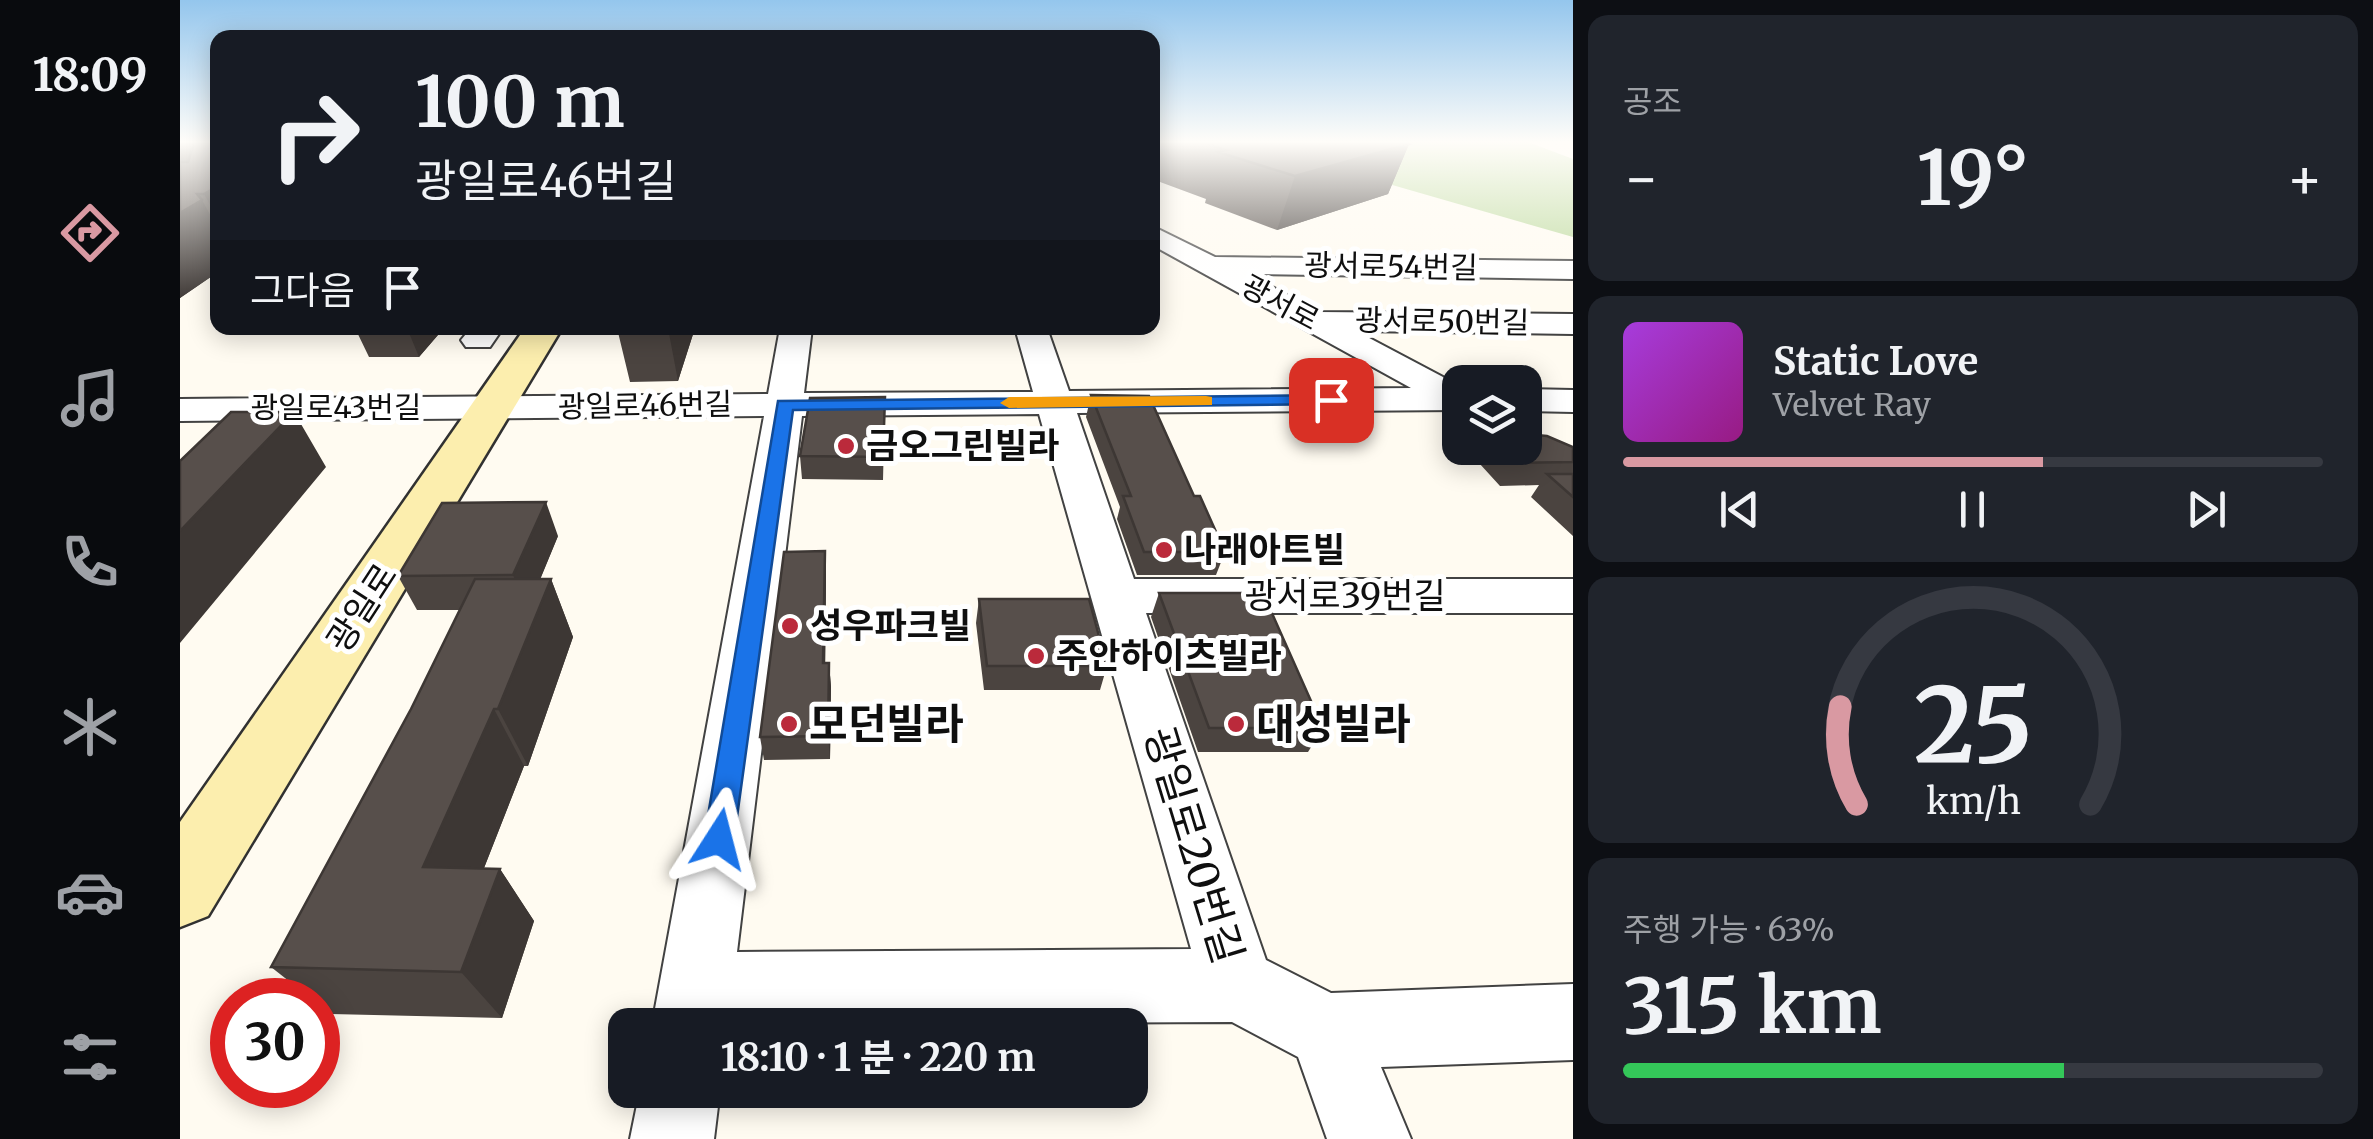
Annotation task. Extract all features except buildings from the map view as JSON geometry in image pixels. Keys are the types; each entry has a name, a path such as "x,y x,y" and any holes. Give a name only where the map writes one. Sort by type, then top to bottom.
{"street":[{"name":"광서로","path":"1160,238 1442,391"},
{"name":"광서로54번길","path":"1209,265 1573,270"},
{"name":"광서로50번길","path":"1312,320 1573,324"},
{"name":"광일로","path":"180,889 539,335"},
{"path":"795,335 693,1007 1238,985"},
{"name":"광일로20번길","path":"1033,335 1238,985 1327,1032"},
{"name":"광일로46번길","path":"492,407 1442,400"},
{"path":"1542,400 1573,400"},
{"name":"광일로43번길","path":"187,416 492,407"},
{"name":"광서로39번길","path":"1117,596 1573,596"},
{"path":"1369,1139 1327,1032 1573,1022"},
{"path":"672,1139 677,1108"}],"green space":[{"path":"1428,195 1573,195 1573,237"}],"slow traffic":[{"path":"1009,403 1206,401"}],"place":[{"name":"금오그린빌라","path":"846,446"},
{"name":"나래아트빌","path":"1164,550"},
{"name":"성우파크빌","path":"790,626"},
{"name":"주안하이츠빌라","path":"1036,656"},
{"name":"모던빌라","path":"789,724"},
{"name":"대성빌라","path":"1236,724"}],"route":[{"path":"719,839 784,405 1331,400"}]}
